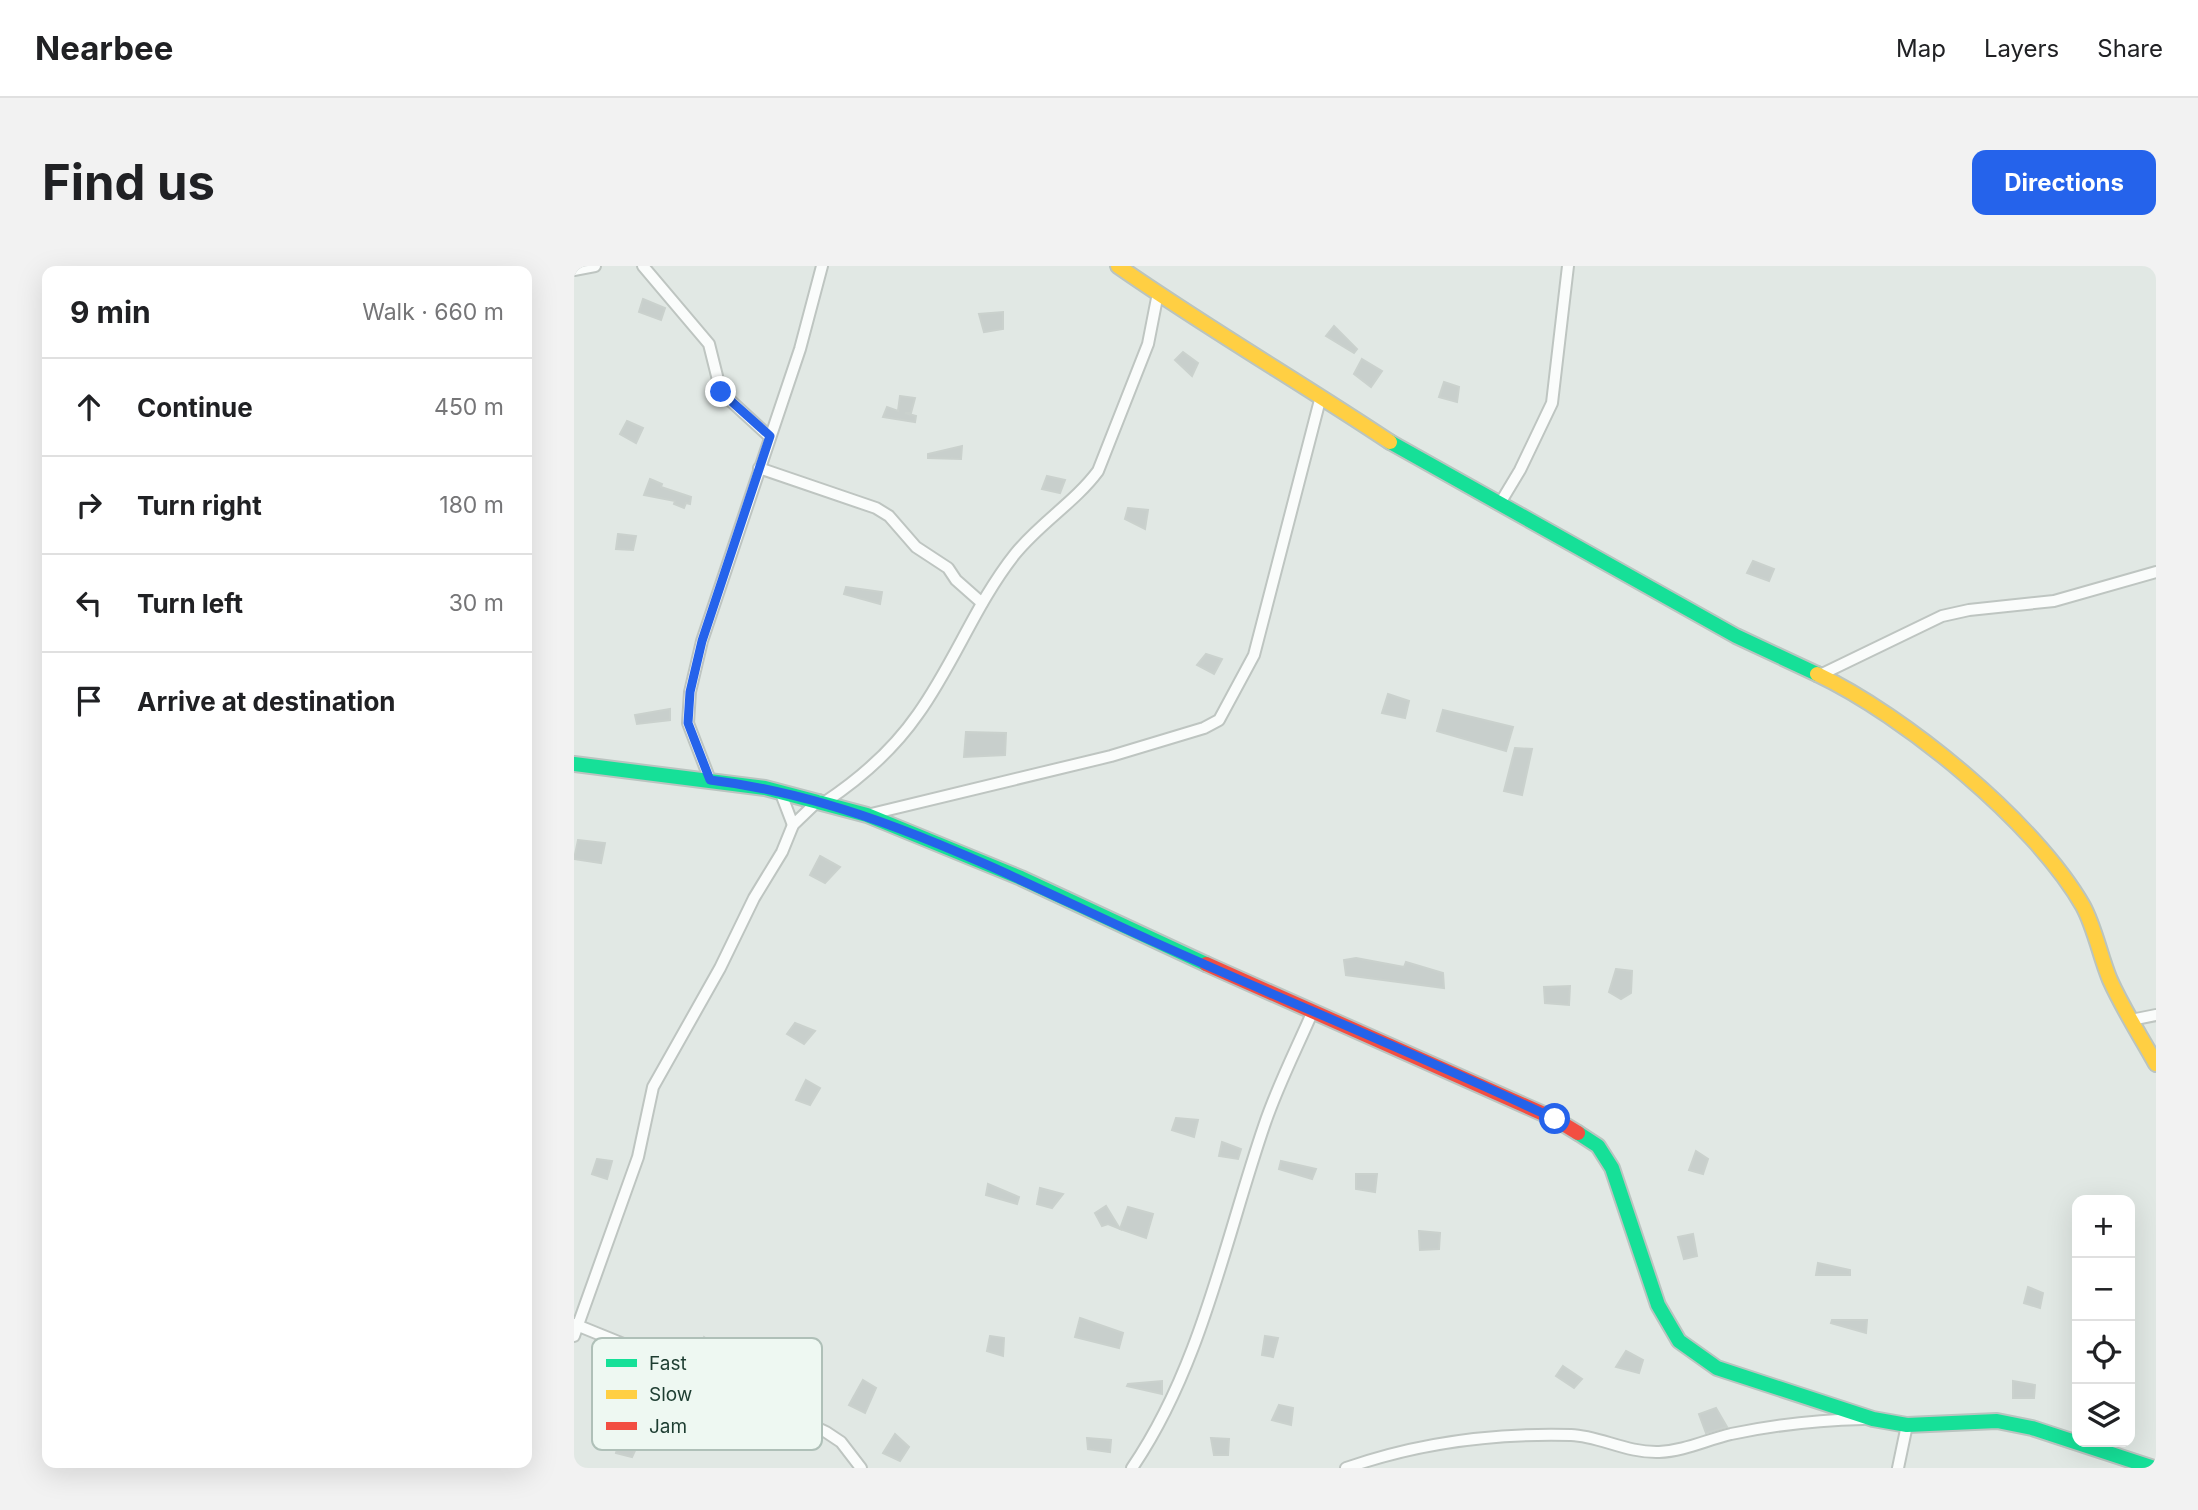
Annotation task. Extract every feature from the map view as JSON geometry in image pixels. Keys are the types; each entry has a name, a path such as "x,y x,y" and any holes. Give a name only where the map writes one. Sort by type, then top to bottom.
{"street":[{"path":"574,270 595,266"},
{"path":"643,266 709,344 721,392 770,436"},
{"path":"710,780 688,723 690,692 702,641 800,349 822,266"},
{"path":"1118,266 1209,329 1321,396 1415,459 1736,636 1820,675 1905,726 1941,754 2013,820 2050,862 2083,906 2111,982 2156,1064"},
{"path":"1499,505 1520,470 1552,403 1568,266"},
{"path":"601,1338 575,1329 638,1157 653,1087 666,1059 687,1028 720,968 793,825 822,801 866,774 919,713 982,603 1016,553 1062,506 1085,489 1098,471 1148,344 1158,293"},
{"path":"867,815 1123,752 1204,729 1220,719 1254,655 1321,396"},
{"path":"760,468 866,504 889,516 905,538 942,563 982,603"},
{"path":"1820,675 1942,616 1969,610 2054,601 2156,572"},
{"path":"574,764 710,780 780,792 867,815 1021,878 1312,1013 1502,1094 1584,1135 1598,1146 1616,1177 1650,1285 1679,1341 1717,1368 1873,1419 1908,1425 1997,1421 2032,1428 2154,1468"},
{"path":"780,792 793,825"},
{"path":"1132,1468 1153,1438 1186,1364 1265,1124 1312,1013"},
{"path":"2131,1020 2156,1015"},
{"path":"1346,1468 1425,1446 1482,1439 1572,1435 1615,1447 1659,1452 1790,1424 1873,1419"},
{"path":"1898,1468 1908,1425"},
{"path":"822,1430 841,1442 861,1468"}],"building":[{"path":"643,299 665,308 661,320 639,312"},
{"path":"1003,312 1003,329 984,332 979,314"},
{"path":"1334,326 1357,349 1354,353 1326,336"},
{"path":"1183,352 1198,363 1192,376 1175,360"},
{"path":"1362,359 1382,371 1371,387 1354,374"},
{"path":"1444,382 1459,387 1457,402 1439,397"},
{"path":"900,396 915,398 911,413 905,413 916,416 915,422 883,417 887,407 898,411"},
{"path":"627,421 643,428 636,443 620,434"},
{"path":"962,446 961,459 928,458 928,454"},
{"path":"1047,476 1065,480 1060,493 1042,489"},
{"path":"650,479 662,484 661,487 691,497 690,504 686,503 684,508 674,504 675,501 644,495"},
{"path":"1128,508 1148,510 1145,529 1125,519"},
{"path":"618,534 636,536 633,550 616,549"},
{"path":"1753,561 1774,569 1769,581 1747,573"},
{"path":"846,587 882,592 880,604 844,594"},
{"path":"1206,654 1222,659 1214,674 1197,665"},
{"path":"1388,694 1409,701 1405,718 1382,713"},
{"path":"670,709 670,720 637,724 635,715"},
{"path":"1443,710 1513,727 1506,751 1437,731"},
{"path":"966,732 1006,733 1005,755 964,757"},
{"path":"1515,748 1532,749 1522,795 1504,791"},
{"path":"578,840 605,843 601,863 574,859"},
{"path":"820,856 840,867 825,883 810,875"},
{"path":"1356,958 1404,967 1406,962 1443,973 1444,988 1346,975 1344,960"},
{"path":"1616,969 1632,971 1631,993 1621,999 1609,992"},
{"path":"1570,986 1569,1005 1545,1003 1544,987"},
{"path":"795,1023 815,1031 804,1044 787,1034"},
{"path":"806,1080 820,1088 810,1105 796,1100"},
{"path":"1176,1118 1198,1120 1194,1137 1172,1130"},
{"path":"1222,1142 1241,1149 1238,1159 1219,1156"},
{"path":"1696,1151 1708,1159 1703,1174 1689,1170"},
{"path":"597,1159 612,1161 607,1179 592,1174"},
{"path":"1281,1161 1316,1169 1312,1179 1279,1169"},
{"path":"1356,1174 1377,1174 1375,1192 1356,1189"},
{"path":"988,1184 1019,1197 1017,1204 986,1195"},
{"path":"1040,1188 1063,1194 1052,1208 1037,1204"},
{"path":"1106,1206 1120,1229 1108,1224 1102,1226 1095,1213"},
{"path":"1128,1207 1153,1214 1146,1238 1120,1229"},
{"path":"1419,1231 1440,1233 1439,1249 1420,1250"},
{"path":"1693,1234 1697,1256 1684,1259 1678,1237"},
{"path":"1818,1263 1850,1270 1850,1275 1816,1275"},
{"path":"2028,1287 2043,1293 2040,1308 2024,1303"},
{"path":"1080,1318 1123,1333 1119,1348 1075,1337"},
{"path":"1832,1320 1867,1320 1866,1333 1831,1323"},
{"path":"990,1336 1004,1338 1003,1356 987,1351"},
{"path":"1265,1336 1278,1338 1273,1357 1262,1355"},
{"path":"1626,1351 1643,1360 1639,1373 1616,1367"},
{"path":"1563,1366 1582,1379 1574,1388 1556,1376"},
{"path":"863,1380 876,1388 865,1413 849,1405"},
{"path":"1162,1381 1162,1394 1127,1386 1128,1384"},
{"path":"2013,1381 2035,1385 2034,1398 2013,1398"},
{"path":"1279,1405 1293,1408 1291,1425 1272,1420"},
{"path":"1716,1408 1727,1427 1706,1433 1699,1414"},
{"path":"895,1434 909,1447 900,1461 883,1453"},
{"path":"1087,1438 1111,1440 1110,1452 1088,1449"},
{"path":"1211,1438 1229,1439 1228,1455 1214,1455"},
{"path":"617,1450 635,1450 632,1457 616,1453"}],"traffic: fast":[{"path":"1390,442 1736,636 1817,674"},
{"path":"574,764 765,788 867,815 1021,878 1206,964"},
{"path":"1578,1133 1598,1146 1612,1168 1658,1305 1679,1341 1717,1368 1873,1419 1907,1425 1997,1421 2032,1428 2154,1468"}],"traffic: slow":[{"path":"1118,266 1390,442"},
{"path":"1817,674 1851,692 1927,743 2001,806 2033,840 2083,906 2110,980 2156,1064"}],"traffic: jam":[{"path":"1206,964 1555,1119 1578,1133"}],"route":[{"path":"721,392 729,403 770,436 702,641 690,692 688,723 710,780 765,788 867,815 1021,878 1149,940 1555,1119"}]}
